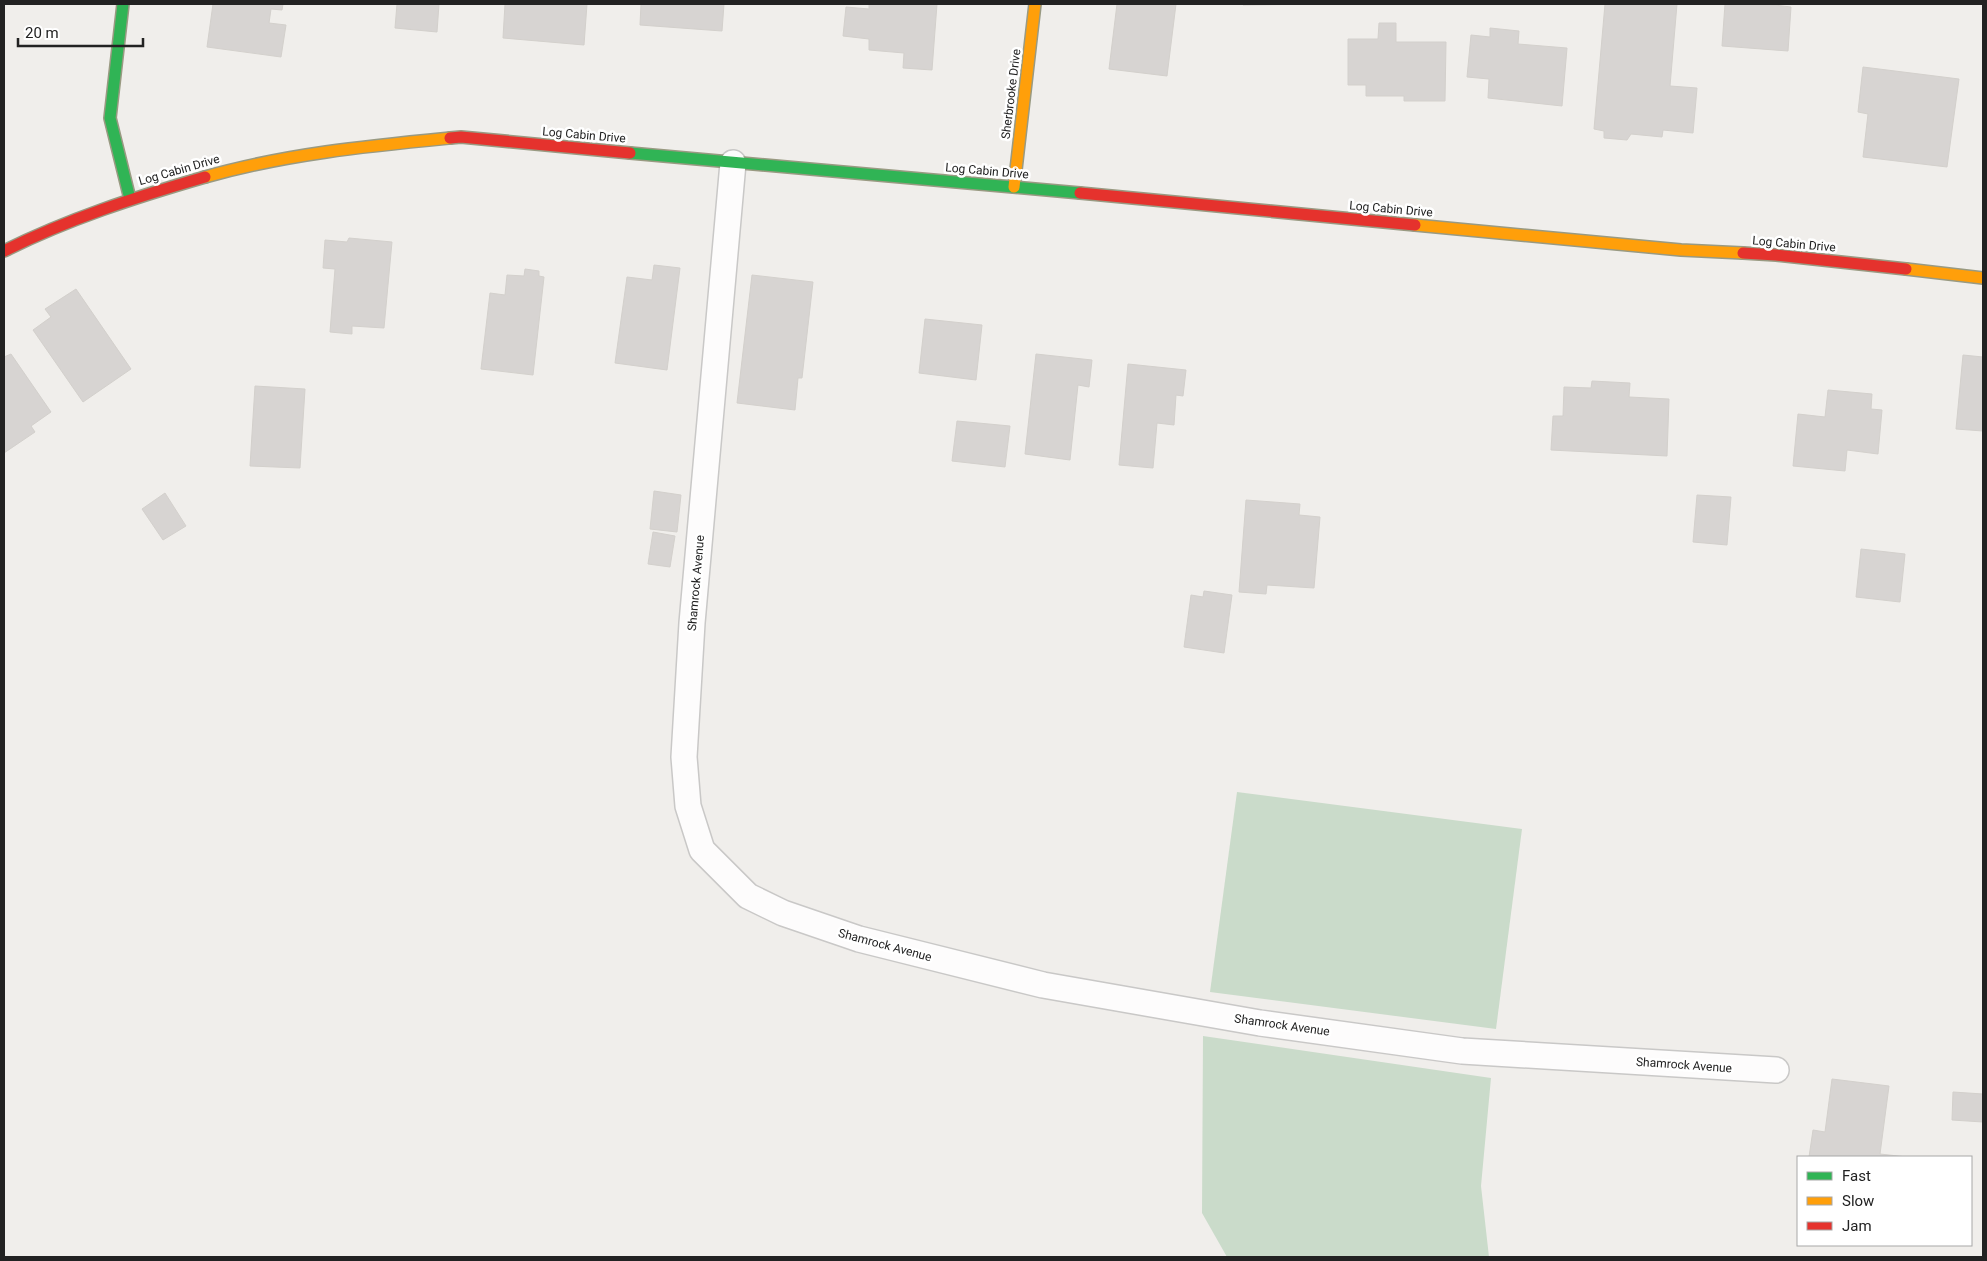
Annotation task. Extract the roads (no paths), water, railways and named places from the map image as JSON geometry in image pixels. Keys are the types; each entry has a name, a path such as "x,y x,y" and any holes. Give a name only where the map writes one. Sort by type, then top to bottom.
{"street":[{"path":"123,4 110,118 130,199"},
{"name":"Sherbrooke Drive","path":"1014,187 1035,4"},
{"name":"Log Cabin Drive","path":"4,250 38,234 130,199 237,168 349,148 461,137 1681,250 1776,255 1983,278"}],"lane":[{"name":"Shamrock Avenue","path":"733,163 692,623 684,757 688,806 702,850 748,896 783,913 859,939 1043,985 1260,1023 1462,1051 1776,1070"}]}
